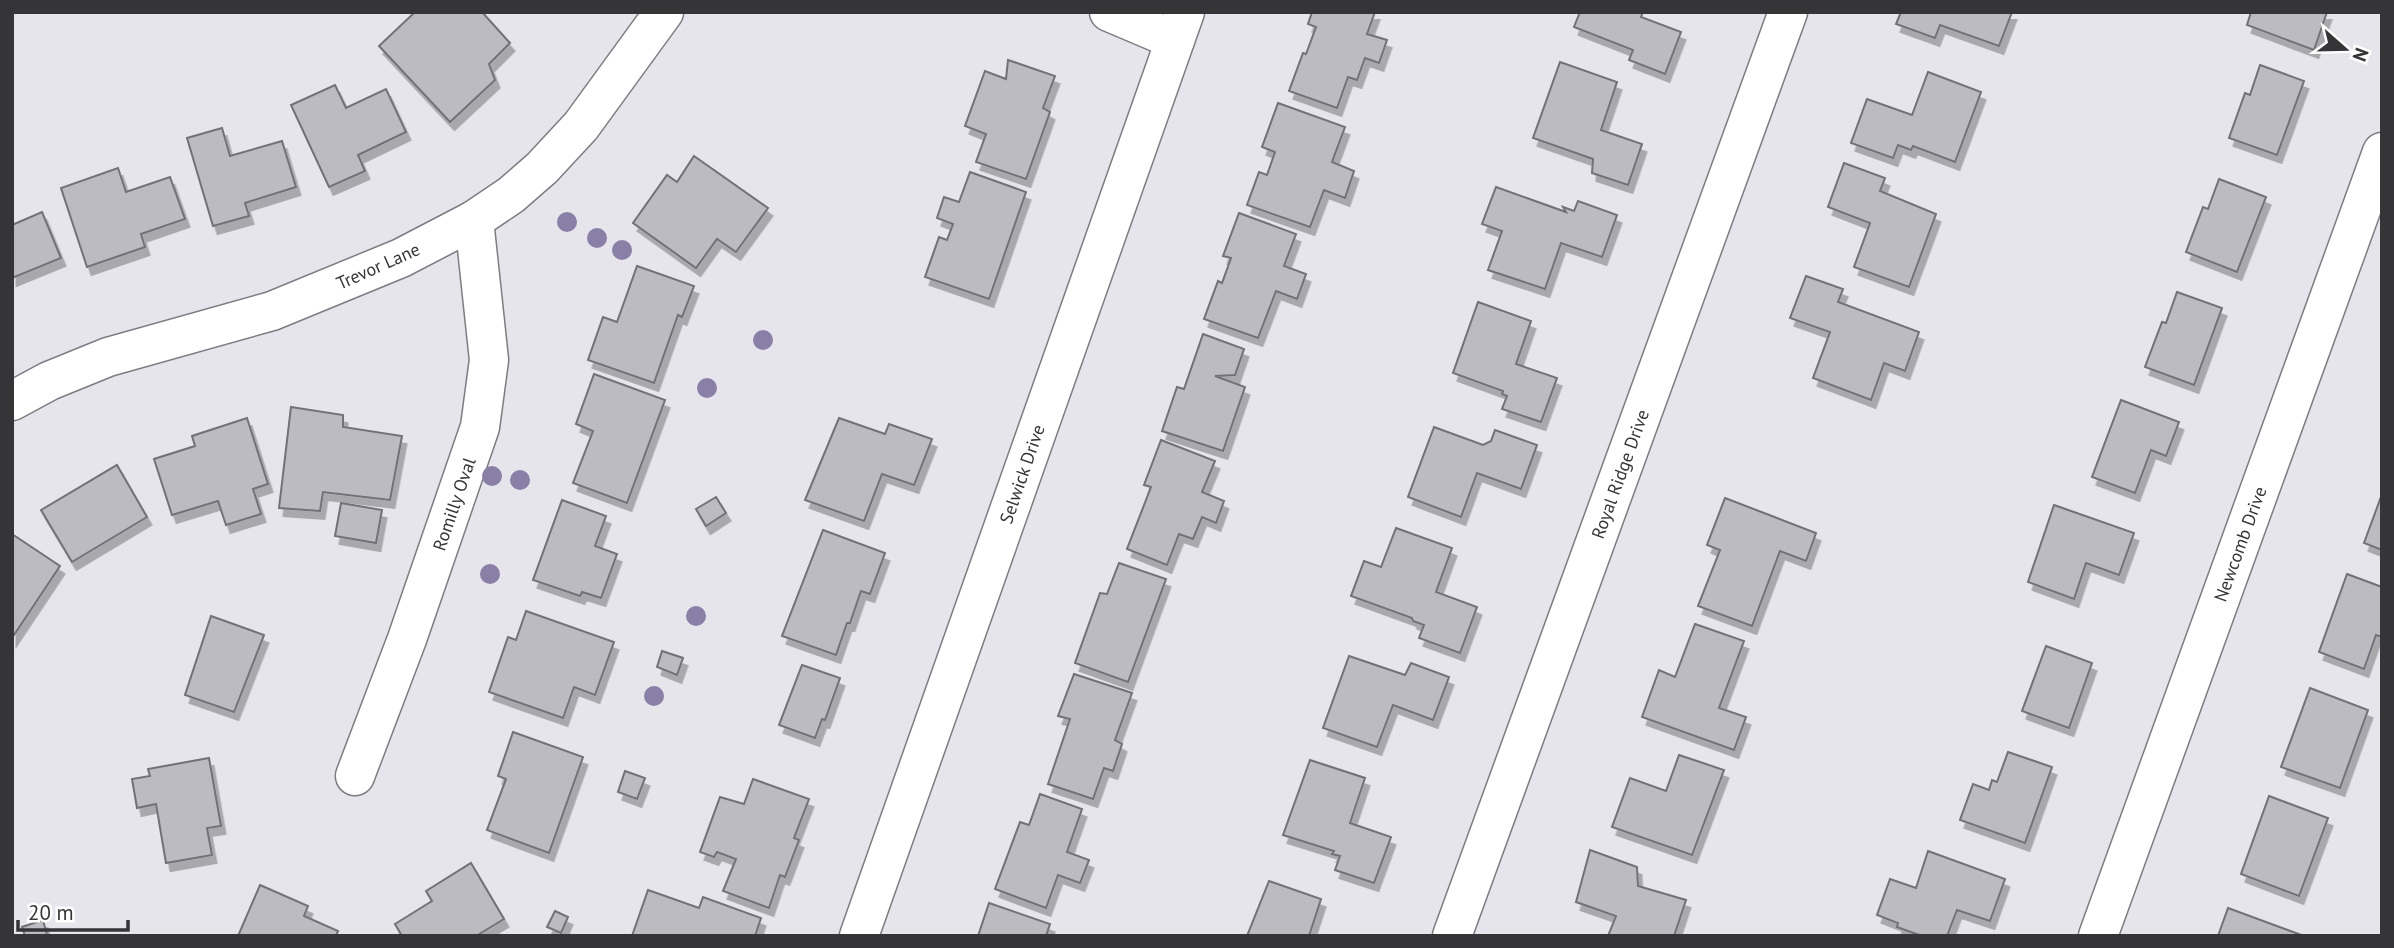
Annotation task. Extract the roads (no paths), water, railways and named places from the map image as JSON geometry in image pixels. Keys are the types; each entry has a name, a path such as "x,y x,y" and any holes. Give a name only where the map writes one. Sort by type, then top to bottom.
{"street":[{"name":"Trevor Lane","path":"12,401 49,381 108,357 272,311 401,258 474,220 511,195 542,168 582,126 664,12"},
{"path":"1109,12 1180,26"},
{"name":"Royal Ridge Drive","path":"1452,936 1788,12"},
{"name":"Selwick Drive","path":"859,936 1180,26"},
{"name":"Newcomb Drive","path":"2098,936 2382,152"},
{"name":"Romilly Oval","path":"355,776 480,427 489,360 474,220"}]}
